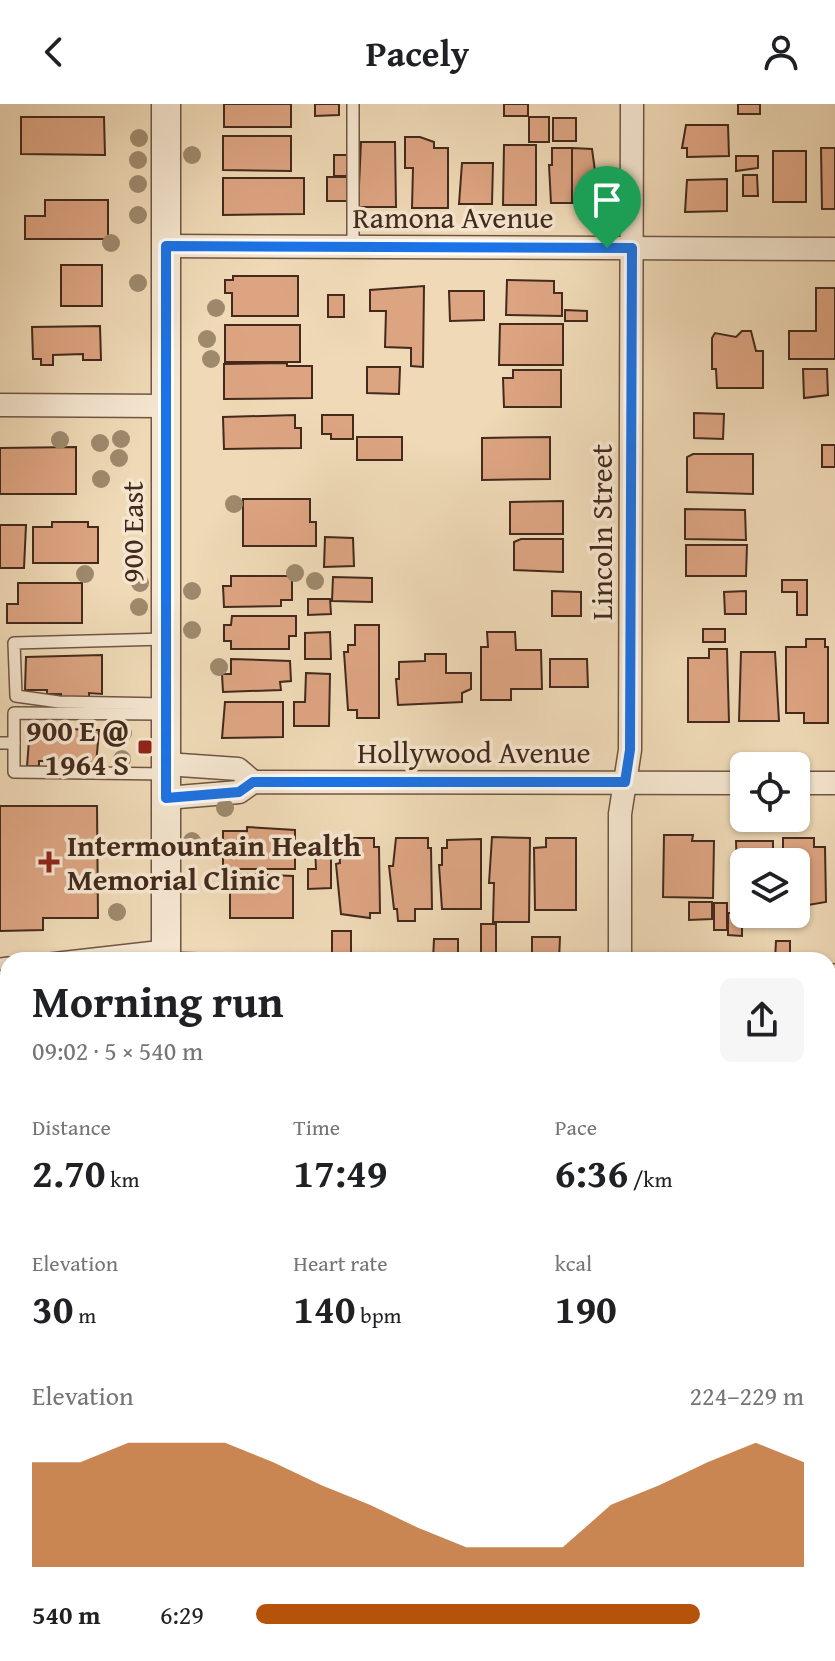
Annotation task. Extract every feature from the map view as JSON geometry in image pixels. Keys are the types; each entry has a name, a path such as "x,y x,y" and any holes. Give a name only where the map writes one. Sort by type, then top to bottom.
{"street":[{"name":"900 East","path":"166,104 166,952"},
{"name":"Lincoln Street","path":"620,952 620,814 630,734 632,104"},
{"name":"Ramona Avenue","path":"166,246 835,249"},
{"path":"0,405 166,406"},
{"name":"Hollywood Avenue","path":"166,779 238,769 253,782"},
{"name":"Hollywood Avenue","path":"166,779 239,792 253,782 730,783"},
{"path":"810,783 835,783"}],"lane":[{"path":"353,104 353,247"},
{"path":"166,639 14,643 16,696 166,709"},
{"path":"166,709 14,713 14,772 166,779"},
{"path":"0,743 14,743"}],"building":[{"path":"224,104 291,104 291,127 224,127"},
{"path":"315,104 339,104 339,115 315,116"},
{"path":"504,104 528,104 528,116 504,116"},
{"path":"738,104 760,104 760,114 738,114"},
{"path":"21,117 104,117 105,155 21,154"},
{"path":"529,117 549,117 549,142 529,142"},
{"path":"553,118 576,118 576,141 553,141"},
{"path":"686,125 728,125 729,156 687,157 687,148 682,148"},
{"path":"223,136 291,136 291,171 223,170"},
{"path":"405,137 420,137 434,142 434,148 448,148 448,208 412,208 413,168 405,168"},
{"path":"361,142 395,142 396,207 358,207"},
{"path":"504,145 536,145 536,205 503,205"},
{"path":"552,148 572,148 572,203 551,203 549,165 552,165"},
{"path":"572,148 592,149 596,178 591,178 591,203 572,203"},
{"path":"821,148 835,148 835,209 822,209"},
{"path":"773,151 806,151 806,202 773,202"},
{"path":"334,155 351,155 351,176 334,176"},
{"path":"736,156 758,156 758,168 736,171"},
{"path":"462,163 493,163 492,204 459,204"},
{"path":"743,175 757,175 758,196 743,196"},
{"path":"327,177 349,177 350,201 327,201"},
{"path":"223,178 304,178 304,214 223,215"},
{"path":"727,179 727,211 685,212 687,180"},
{"path":"45,200 108,200 108,239 25,239 25,216 45,216"},
{"path":"61,265 102,265 102,306 61,306"},
{"path":"233,276 298,276 298,316 232,316 232,293 225,293 225,280 233,280"},
{"path":"507,280 554,281 554,293 562,293 562,316 506,315"},
{"path":"424,286 423,367 411,366 411,348 385,347 386,311 370,311 370,290"},
{"path":"816,288 835,288 835,359 789,359 789,331 816,331"},
{"path":"449,291 484,291 484,320 450,321"},
{"path":"328,295 344,295 344,317 328,317"},
{"path":"565,310 587,311 587,321 565,321"},
{"path":"500,324 563,324 563,365 499,365"},
{"path":"225,325 300,325 300,362 225,362"},
{"path":"100,326 101,360 83,360 83,354 53,355 53,365 41,365 41,359 33,359 32,327"},
{"path":"742,331 751,331 756,351 763,351 763,388 717,388 716,369 712,369 712,338 715,333 736,337"},
{"path":"287,363 287,366 312,366 312,398 224,399 224,364"},
{"path":"367,367 400,367 399,394 367,393"},
{"path":"803,369 827,369 828,395 804,398"},
{"path":"513,370 561,370 561,407 504,407 503,378 513,378"},
{"path":"694,413 724,414 723,439 694,438"},
{"path":"295,415 295,428 301,428 301,448 224,449 223,417"},
{"path":"322,415 353,415 353,439 331,439 331,434 322,434"},
{"path":"357,437 402,437 402,460 357,460"},
{"path":"550,437 550,479 482,480 482,438"},
{"path":"822,445 835,445 835,467 822,467"},
{"path":"76,447 76,494 0,494 0,448"},
{"path":"693,454 753,454 753,494 687,492 687,457"},
{"path":"243,499 310,499 310,522 316,522 316,546 243,546"},
{"path":"563,501 563,534 510,534 510,502"},
{"path":"685,509 745,510 746,540 685,539"},
{"path":"52,522 88,522 88,527 98,527 98,563 33,563 33,527 52,527"},
{"path":"0,525 26,525 24,568 0,568"},
{"path":"325,537 353,538 354,566 324,567"},
{"path":"521,539 563,539 563,572 514,570 514,542"},
{"path":"686,545 747,545 746,576 686,576"},
{"path":"231,576 292,576 292,600 281,600 281,606 224,607 223,586 231,586"},
{"path":"333,577 372,578 372,602 332,601"},
{"path":"782,580 807,580 807,615 797,615 797,592 782,592"},
{"path":"18,583 82,583 82,623 7,623 7,604 18,604"},
{"path":"552,591 581,592 581,616 552,616"},
{"path":"746,591 746,614 725,614 724,592"},
{"path":"308,599 330,599 331,614 308,615"},
{"path":"232,616 296,616 296,636 289,636 289,649 231,649 231,641 224,641 224,625 231,625"},
{"path":"355,625 379,625 379,718 357,718 357,710 348,710 344,652 348,652 348,645 355,645"},
{"path":"703,629 725,629 725,642 703,642"},
{"path":"330,632 331,659 305,659 305,633"},
{"path":"487,632 515,632 516,650 541,650 542,689 511,689 511,700 481,700 481,647 488,647"},
{"path":"806,639 825,639 825,647 828,647 828,723 804,723 804,713 786,713 786,647 806,647"},
{"path":"709,649 727,649 729,722 688,722 688,658 709,658"},
{"path":"741,652 775,652 779,721 739,721"},
{"path":"425,654 446,654 446,673 471,673 471,689 462,693 462,702 398,705 396,679 399,679 399,662 425,661"},
{"path":"102,655 102,694 89,693 89,699 61,699 61,694 47,694 47,690 25,690 26,657"},
{"path":"231,659 290,661 291,681 280,682 281,690 223,692 222,674 231,674"},
{"path":"550,659 587,659 588,687 550,687"},
{"path":"306,673 330,674 329,726 294,726 294,702 305,702"},
{"path":"225,702 283,702 283,737 222,738"},
{"path":"30,728 99,730 96,765 72,769 72,765 61,765 61,761 39,761 39,766 27,766"},
{"name":"Intermountain Health Memorial Clinic","path":"0,806 97,806 98,918 43,918 43,930 0,931"},
{"path":"247,827 295,830 295,869 223,869 223,831 247,831"},
{"path":"664,835 693,835 692,841 714,841 713,898 663,897"},
{"path":"492,837 530,838 529,922 493,922 494,883 489,883"},
{"path":"345,838 374,838 374,847 379,847 380,913 370,913 370,918 341,914 336,864 340,863 339,847 345,847"},
{"path":"396,838 428,838 428,848 431,848 432,909 415,909 415,921 398,921 397,909 394,909 389,866 393,866"},
{"path":"546,838 576,838 576,910 535,910 534,848 546,847"},
{"path":"783,838 814,838 814,847 825,847 826,902 810,905 810,848 783,848"},
{"path":"481,839 481,909 442,909 439,865 442,865 442,848 447,848 447,840"},
{"path":"736,841 773,841 773,848 736,848"},
{"path":"315,845 331,845 331,888 308,889 308,869 316,869"},
{"path":"230,876 293,876 293,918 230,918"},
{"path":"689,902 712,902 712,919 689,920"},
{"path":"714,903 727,903 727,930 714,930"},
{"path":"730,913 730,928 742,928 742,936 728,935"},
{"path":"481,924 496,924 496,952 481,952"},
{"path":"332,931 351,931 351,952 332,952"},
{"path":"532,937 560,937 559,952 532,952"},
{"path":"434,939 458,939 458,952 433,952"},
{"path":"776,941 790,941 790,952 775,952"}],"place":[{"name":"900 E @ 1964 S","path":"145,747"},
{"name":"Intermountain Health Memorial Clinic","path":"49,862"}],"route":[{"path":"166,246 607,248 632,248 630,750 625,782 253,782 239,792 166,798 166,246"}]}
